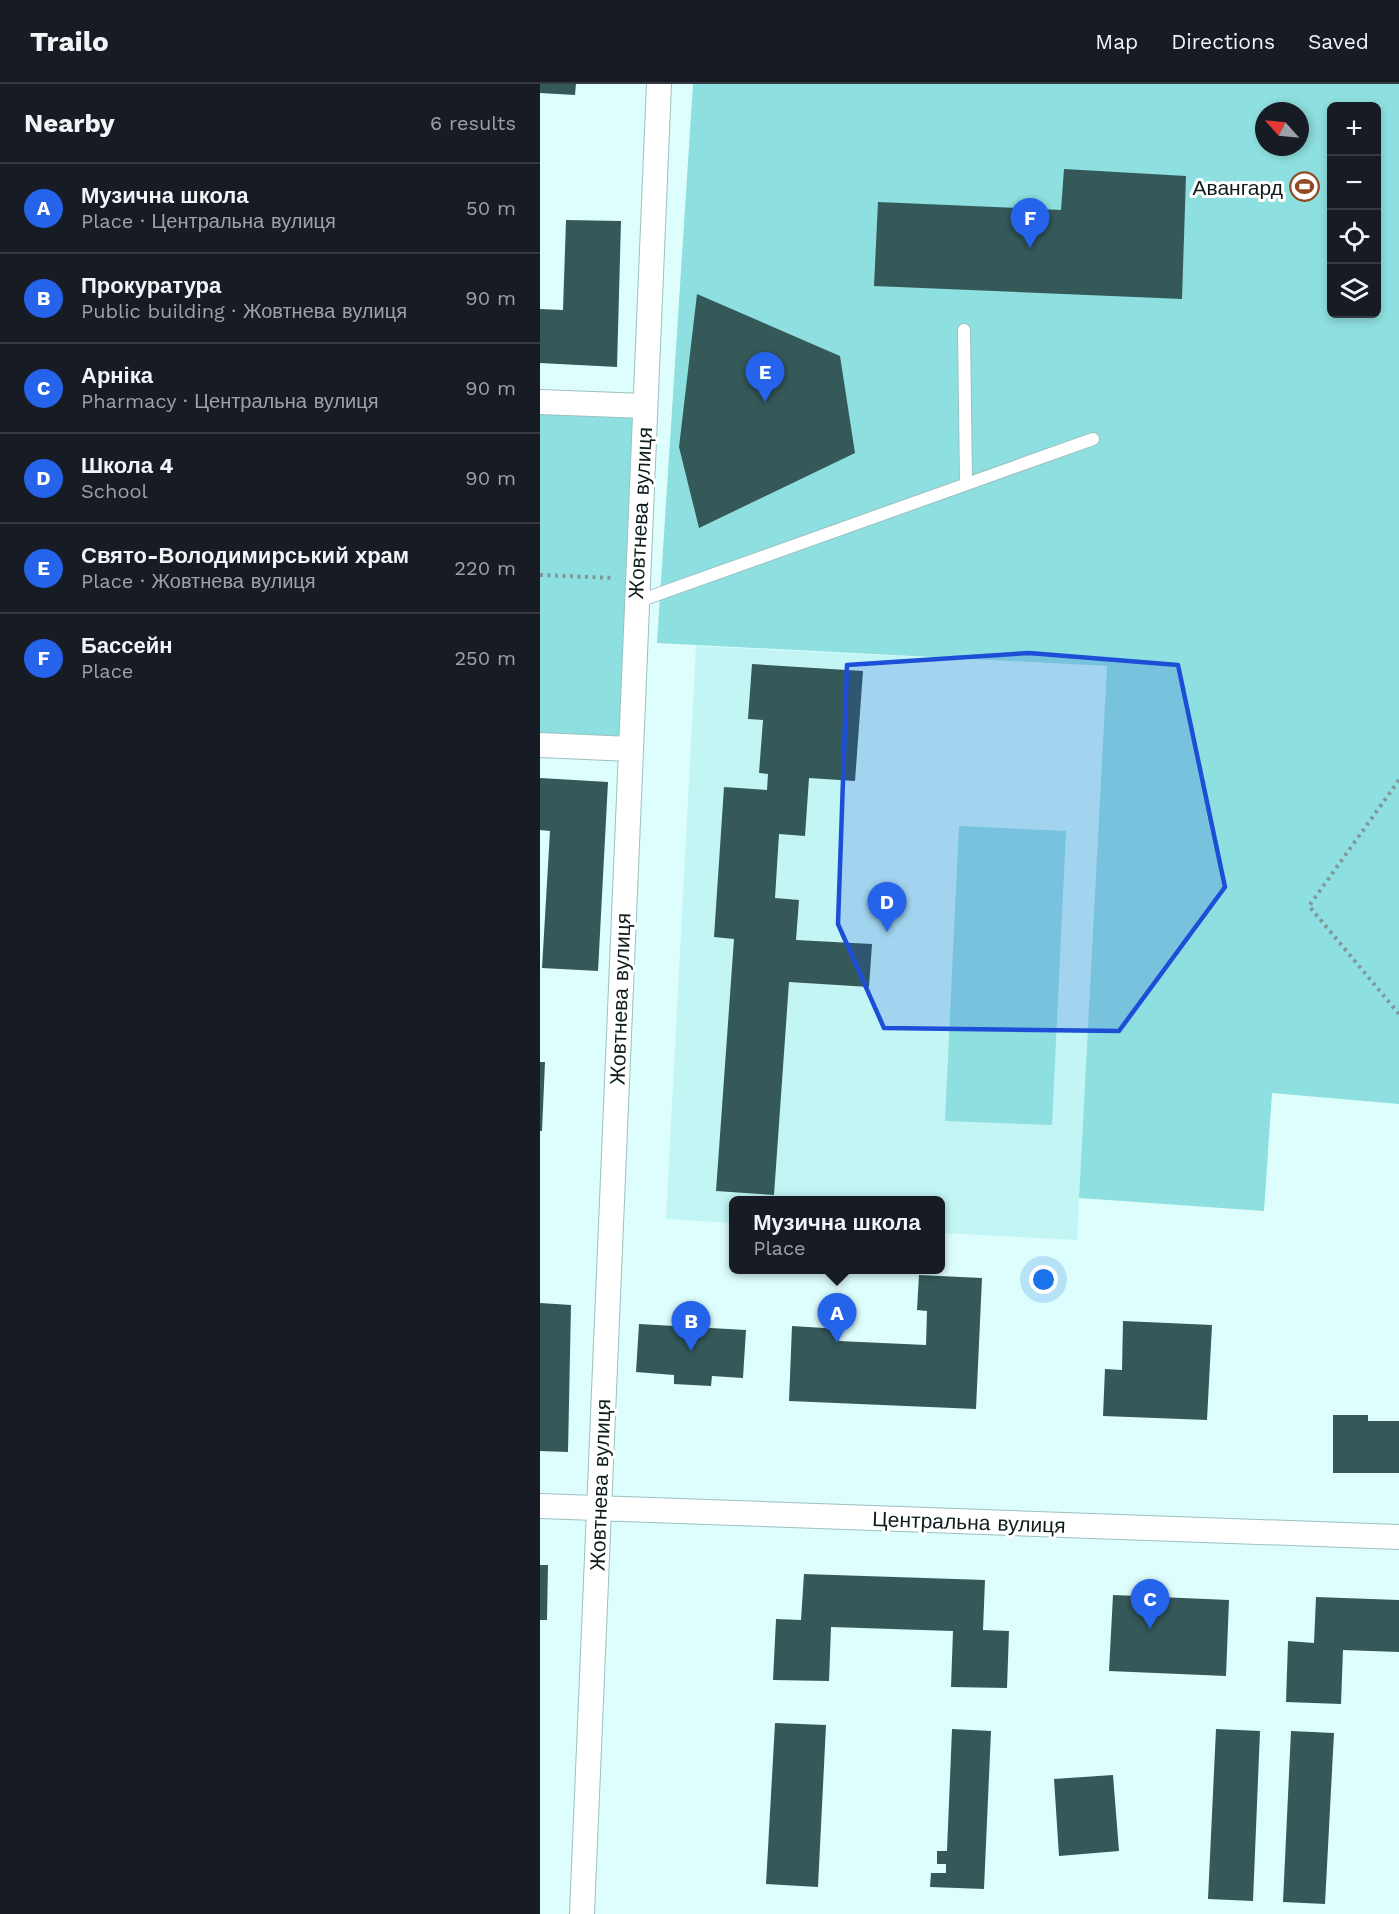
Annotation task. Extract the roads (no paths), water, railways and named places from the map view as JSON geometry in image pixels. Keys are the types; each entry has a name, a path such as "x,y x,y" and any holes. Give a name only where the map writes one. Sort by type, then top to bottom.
{"street":[{"name":"Жовтнева вулиця","path":"582,1914 659,84"},
{"path":"540,402 645,406"},
{"path":"540,746 630,749"},
{"name":"Центральна вулиця","path":"540,1506 1399,1537"}],"lane":[{"path":"964,330 966,483"},
{"path":"637,590 966,483 1093,439"}],"place":[{"name":"Авангард","path":"1304,187"},
{"name":"Бассейн","path":"1030,248"},
{"name":"Свято-Володимирський храм","path":"765,402"},
{"name":"Школа 4","path":"887,932"},
{"name":"Музична школа","path":"837,1343"},
{"name":"Прокуратура","path":"691,1351"},
{"name":"Арніка","path":"1150,1629"}]}
